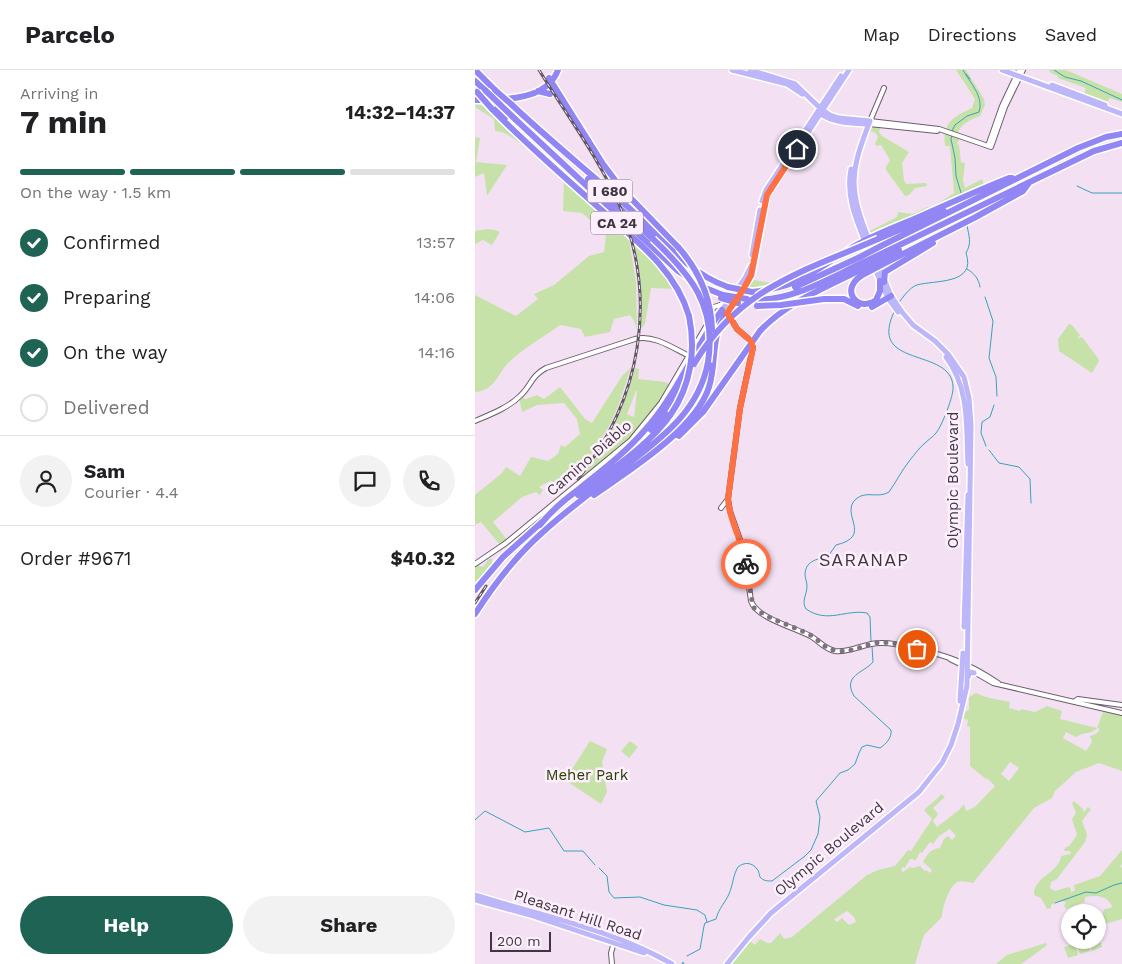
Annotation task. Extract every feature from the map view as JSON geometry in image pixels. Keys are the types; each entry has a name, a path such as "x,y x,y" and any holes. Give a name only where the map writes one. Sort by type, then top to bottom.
{"highway":[{"name":"I 680","path":"475,70 493,96 511,104 546,138 629,208 699,273 728,287 752,292 776,291 798,286 863,265"},
{"path":"493,96 512,95 530,90 550,80 553,70"},
{"path":"475,95 517,98 538,91 558,70"},
{"path":"550,80 619,190 652,224 670,248"},
{"name":"I 680","path":"475,81 678,271 709,293 747,299 770,299 797,294 884,255 973,209 986,207 1030,182 1083,156 1122,142"},
{"path":"538,91 550,94"},
{"name":"CA 24","path":"475,95 520,140 528,143 658,261 675,283 683,298 689,316 692,343 691,364 685,388 671,414 658,432 539,525 503,557 475,590"},
{"path":"493,96 518,129 607,206"},
{"name":"I 680","path":"884,255 953,206 1092,142 1122,134"},
{"path":"546,138 683,269 700,296 706,313 709,330 708,362"},
{"path":"475,614 512,564 550,526 670,431 685,414 697,395 703,380 712,336 709,302 699,275 679,248 627,194 603,164"},
{"path":"996,186 1030,169 1034,170"},
{"path":"752,292 777,289 798,281 866,238 953,206"},
{"path":"561,507 652,428 666,411 705,346 722,325 756,296 783,280 953,206"},
{"path":"863,265 851,287 852,295 858,302 867,304 876,300 887,270 974,218 986,207"},
{"path":"652,452 678,437 698,419 760,331 776,316 863,265 957,227"},
{"path":"721,296 738,303 757,306 781,306 841,298 867,308 891,299"},
{"path":"550,526 616,480 689,422 702,404 711,378 722,310"},
{"path":"539,525 551,511 621,453 647,428 667,400 722,310"}],"main road":[{"path":"732,70 787,84 800,92 834,121 859,125 863,132"},
{"path":"750,70 791,82 800,88 820,111 839,118 868,122"},
{"path":"722,310 743,290 751,275 765,201 771,189 845,70"},
{"path":"722,310 745,278 750,267 764,194 849,70"},
{"path":"1002,70 1019,73"},
{"path":"1011,70 1122,113"},
{"path":"846,123 868,122"},
{"name":"Olympic Boulevard","path":"866,238 853,211 849,181 853,159 868,122"},
{"name":"Olympic Boulevard","path":"729,964 749,937 771,913 924,786 942,763 947,753 955,733 967,682 963,653 968,469 965,399 959,379 945,356 934,344 912,328 891,299 882,282 866,238 856,204 853,182 855,164 868,122"},
{"path":"771,189 775,196"},
{"name":"Olympic Boulevard","path":"901,313 948,354 964,378 969,398 971,464 961,709"},
{"path":"957,659 963,653"},
{"path":"967,682 969,673 974,673"},
{"name":"Pleasant Hill Road","path":"475,895 646,950 672,964"},
{"name":"Pleasant Hill Road","path":"475,900 615,940 665,964"}],"street":[{"path":"868,122 926,126 990,146 1019,73"},
{"name":"Olympic Boulevard","path":"868,122 884,88 868,122"},
{"name":"Camino Diablo","path":"475,564 503,545 625,446 656,411 709,321 711,310 722,310"},
{"path":"722,310 737,329 751,341 753,348 740,408 728,499 730,512 745,552 753,607 775,620 812,637 829,650 851,650 876,643 905,646 957,659 974,673 993,683 1122,713"},
{"path":"475,421 519,397 539,372 564,361 635,339 652,339 689,356"},
{"path":"721,508 728,499"},
{"path":"947,656 998,683"},
{"path":"983,678 993,680"},
{"path":"1075,701 1078,699 1122,705"},
{"path":"612,964 611,953 615,940"}],"green space":[{"path":"956,70 966,70 984,99 985,105 980,116 966,123 958,131 957,135 960,137 957,144 959,145 961,162 965,163 963,180 965,188 982,179 985,187 868,238 866,233 897,217 898,212 913,214 927,207 931,208 954,193 950,146 945,146 945,132 947,126 954,118 972,108 975,99"},
{"path":"1049,70 1066,70 1122,94 1122,102 1110,98 1107,102 1084,94 1086,88 1058,78"},
{"path":"475,104 480,104 527,148 508,135 495,131 494,119 475,107"},
{"path":"869,124 881,125 879,132 882,136 909,152 902,163 906,184 926,183 927,186 915,188 909,195 905,196 886,170 890,160 881,145 877,146 875,144 878,137 876,133 867,130"},
{"path":"475,137 480,138 476,162 507,165 487,196 484,173 475,177"},
{"path":"564,180 629,239 636,282 637,329 630,315 614,319 610,332 585,337 581,329 560,325 514,357 492,385 482,391 475,392 475,295 516,316 538,299 534,294 554,285 589,256 604,252 606,234 582,213 563,211"},
{"path":"487,229 500,232 492,245 483,240 475,244 475,231"},
{"path":"632,243 652,261 652,259 675,289 651,288 645,324 641,329 640,281"},
{"path":"753,280 772,283 755,288 748,287"},
{"path":"1069,324 1080,335 1077,339 1082,337 1099,361 1092,373 1059,351 1058,339"},
{"path":"631,367 611,422 594,450 574,476 572,478 567,475 554,483 550,481 539,487 543,490 540,495 536,492 522,497 493,522 508,541 501,546 481,522 475,525 475,495 502,473 506,467 520,476 531,457 548,461 558,454 561,445 565,447 580,434 577,419 564,403 537,405 522,412 519,397 526,399 537,395 544,399 560,387 585,419 592,423 622,376"},
{"path":"635,368 639,369 638,379 665,382 670,385 654,410 630,439 581,479 607,440 631,383","holes":["637,391 634,417 627,414"]},
{"path":"483,558 479,566 483,567 489,559 492,559 492,563 475,583 475,564"},
{"path":"976,693 989,698 1010,702 1009,708 1020,711 1021,709 1035,712 1047,706 1062,711 1060,719 1097,728 1103,712 1122,715 1122,771 1099,763 1076,772 1055,791 1052,798 1034,808 973,883 960,881 955,884 949,892 942,917 924,935 915,964 732,964 750,941 755,945 760,939 771,943 780,933 784,939 792,937 867,875 895,866 908,850 911,851 932,819 924,810 941,794 945,797 933,808 938,814 933,821 937,827 964,804 966,811 975,807 995,786 970,766 970,727 967,726 968,720 963,718 963,713 969,710 969,697","holes":["1097,728 1100,729 1096,734 1090,736 1092,742 1086,751 1063,738 1066,732 1076,737","1010,762 1019,768 1009,781 1001,774","950,829 956,836 952,840 948,836 944,839 940,848 930,852 926,857 923,862 932,870 930,873 920,866 910,867 903,872 901,870 903,867 905,868 910,859 916,860 920,852 922,853 930,842 933,844 939,836","847,911 854,917 856,922 849,925 842,918 837,922 834,919"]},
{"name":"Meher Park","path":"590,741 607,749 602,762 607,792 601,804 565,780"},
{"path":"630,741 638,747 629,758 621,751"},
{"path":"1074,801 1084,812 1088,807 1091,809 1082,821 1087,834 1085,842 1057,879 1051,882 1050,888 1055,891 1068,887 1071,889 1071,893 1075,890 1074,885 1100,876 1122,850 1122,864 1120,866 1122,868 1122,919 1106,924 1106,909 1112,906 1104,898 1085,897 1085,902 1080,904 1065,904 1066,902 1062,901 1051,905 1051,908 1047,909 1041,898 1034,895 1038,884 1060,862 1061,856 1071,854 1070,851 1064,851 1077,835 1072,819 1076,813 1072,803"},
{"path":"1046,943 1047,945 1021,964 996,964 1007,955"},
{"path":"1065,949 1076,949 1078,955 1068,958"},
{"path":"1078,949 1089,949 1090,951 1080,954"}],"waterway":[{"path":"962,196 956,176 951,139 955,125 967,116 979,112 980,106 976,90 963,70"},
{"path":"1054,70 1065,77 1081,81 1122,100"},
{"path":"966,74 970,79"},
{"path":"1077,186 1092,193 1122,193"},
{"path":"898,304 914,286 952,279 960,276 965,271 968,263 966,253 969,243 967,225"},
{"path":"967,269 976,276 980,287"},
{"path":"985,297 993,321 989,358 996,377 997,396"},
{"path":"871,642 870,617 867,613 859,612 829,616 806,609 804,603 807,589 805,574 810,563 829,555 836,545 847,541 853,536 855,530 851,511 856,499 864,495 881,495 889,492 910,460 936,433 950,403 953,387 949,374 939,366 900,350 891,342 889,329 895,310"},
{"path":"986,446 981,433 982,422 990,417 994,405"},
{"path":"989,450 999,463 1019,467 1030,479 1031,503"},
{"path":"687,956 700,949 705,923 716,919 729,894 738,867 750,864 758,870 761,878 772,881 805,856 811,850 818,834 820,817 816,801 840,773 848,770 855,764 862,747 867,745 880,748 890,738 891,730 854,696 851,689 852,679 873,662 872,646"},
{"path":"475,820 485,811 525,832 549,828 564,851 583,851 595,865"},
{"path":"599,868 607,876 609,892 614,898 640,897 664,905 697,910 705,915 707,922"},
{"path":"1055,903 1086,892 1096,893 1122,883"},
{"path":"682,964 683,962 684,964"}],"railway":[{"path":"539,70 592,153 611,187 631,240 638,276 640,312 637,348 629,382 617,416 599,448 578,479"},
{"path":"475,603 486,586"}],"way so far":[{"path":"746,564 753,607 775,620 812,637 829,650 854,650 876,643 917,649"}],"district":[{"name":"SARANAP","path":"864,560"}],"route":[{"path":"746,564 745,552 728,505 728,491 740,408 753,353 753,344 737,329 727,313 751,275 755,263 767,195 797,149"}]}
